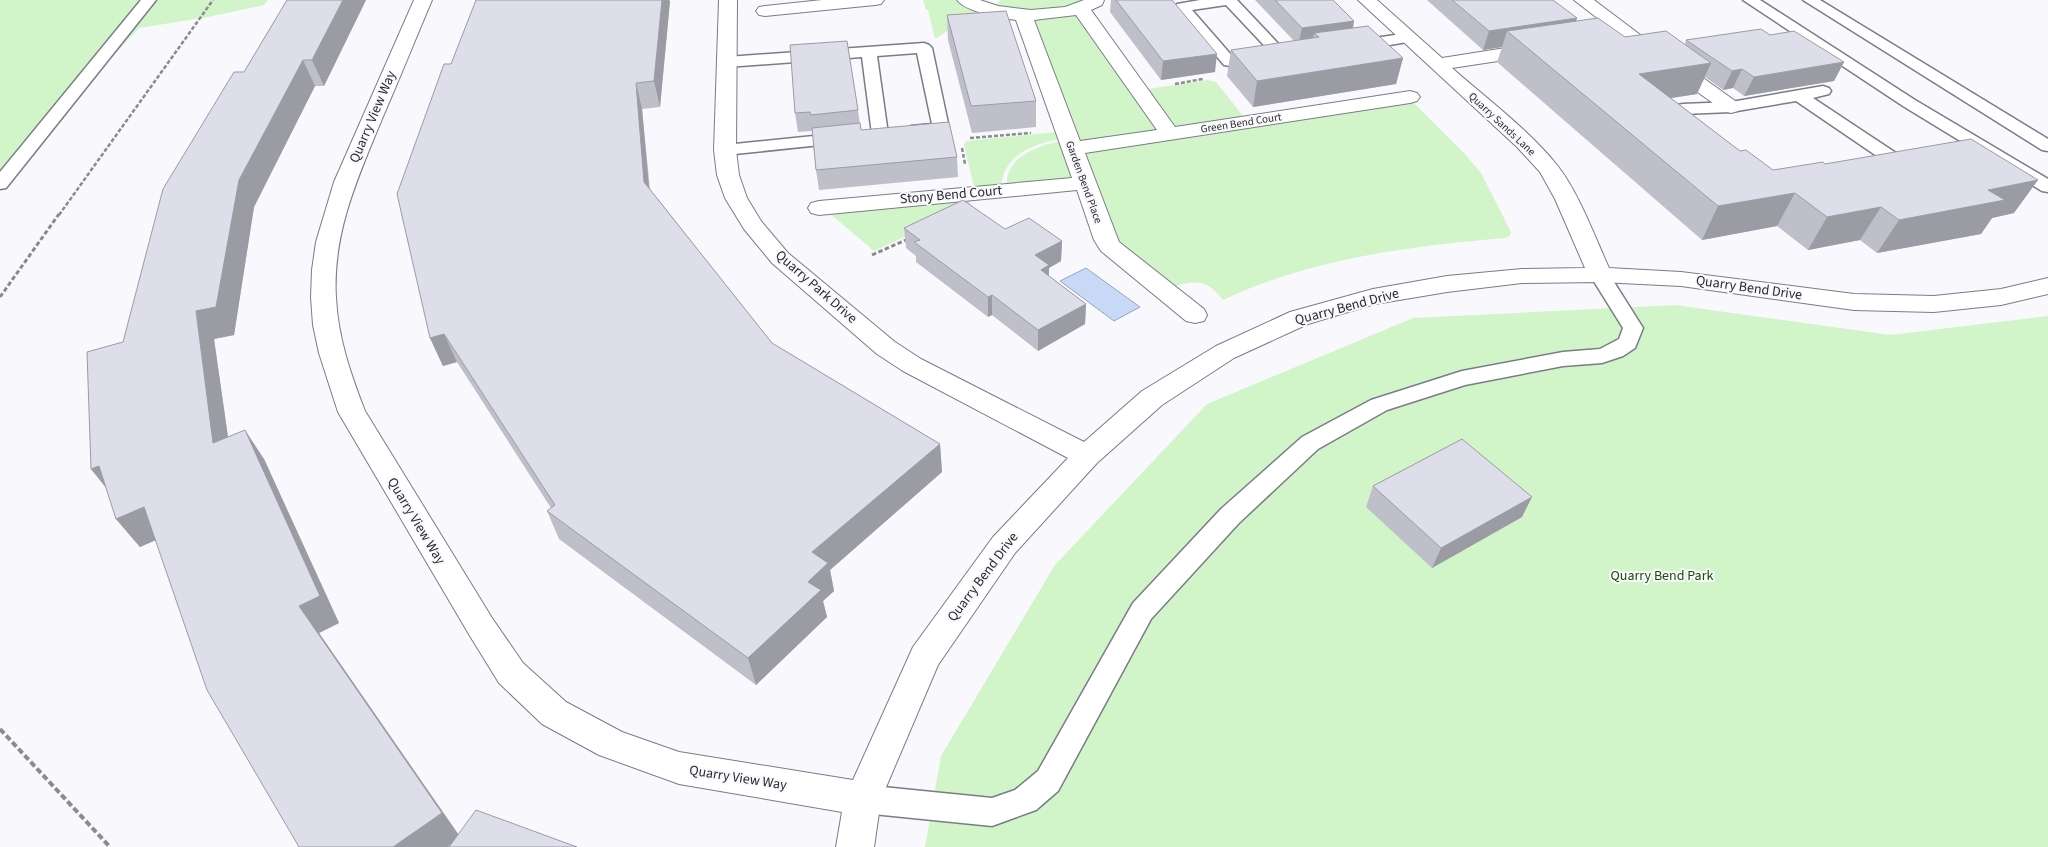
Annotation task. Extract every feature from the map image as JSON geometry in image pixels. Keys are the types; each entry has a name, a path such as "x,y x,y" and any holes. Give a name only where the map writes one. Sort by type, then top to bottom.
{"street":[{"name":"Quarry View Way","path":"423,0 345,182 334,211 326,242 323,298 328,341 337,376 352,412 510,673 554,713 611,744 678,768 863,799"},
{"name":"Quarry Park Drive","path":"728,0 725,150 728,175 736,198 752,224 780,258 886,348 912,365 1087,456"},
{"path":"765,12 875,0"},
{"path":"966,0 991,10 1023,14 1053,13 1089,4 1140,89 1170,134"},
{"name":"Quarry Sands Lane","path":"1367,0 1524,143 1549,170 1566,198 1600,275"},
{"path":"1583,0 1731,107"},
{"name":"Garden Bend Place","path":"1023,14 1084,183 1109,246 1195,315"},
{"path":"1591,23 1610,20"},
{"path":"1422,51 1532,32"},
{"path":"1570,44 1630,34"},
{"path":"1422,51 1551,47"},
{"name":"Green Bend Court","path":"1069,139 1170,134 1410,97"},
{"name":"Stony Bend Court","path":"819,208 1084,183"},
{"name":"Quarry Bend Drive","path":"855,847 863,799 925,657 1004,545 1087,456 1152,398 1225,352 1299,318 1373,297 1447,284 1522,276 1600,275 1681,279 1854,302 1934,304 2000,297 2048,286"}],"lane":[{"path":"0,184 149,0"},
{"path":"1281,55 1229,0 1182,7 1229,62 1297,54"},
{"path":"1750,0 1909,103 2048,187"},
{"path":"1810,0 2048,146"},
{"path":"725,150 941,128 924,48 727,62"},
{"path":"1341,48 1422,51"},
{"path":"869,52 892,132"},
{"path":"1669,126 1654,114 1683,109 1731,107 1824,91"},
{"path":"1798,95 1902,165 1875,170"},
{"path":"2026,174 2048,170"},
{"path":"863,799 992,812 1025,800 1048,781 1142,611 1230,516 1310,443 1380,405 1462,378 1563,359 1602,356 1616,351 1628,343 1633,328 1600,275"}],"path":[{"path":"0,297 213,0"},
{"path":"1140,89 1216,77 1229,62"},
{"path":"969,138 1069,139"},
{"path":"872,255 910,238"},
{"path":"0,729 110,847"}],"green space":[{"path":"0,0 268,0 264,5 208,17 139,28 0,177"},
{"path":"923,0 958,0 979,10 935,39 928,10 926,10"},
{"path":"1001,0 1089,0 1064,7 1041,10 993,7"},
{"path":"1080,11 1162,129 1074,144 1027,17"},
{"path":"1208,80 1216,82 1243,116 1239,120 1169,128 1145,92 1148,89"},
{"path":"1411,100 1464,153 1481,173 1511,232 1510,236 1397,250 1325,264 1256,286 1223,300 1211,287 1204,284 1191,283 1168,288 1117,248 1083,149"},
{"path":"1056,132 1064,138 1031,148 1013,159 1003,177 1001,189 974,187 964,145 966,141"},
{"path":"1065,140 1078,177 1007,188 1007,177 1017,160 1035,149"},
{"path":"968,197 971,206 874,251 828,212"},
{"name":"Quarry Bend Park","path":"1675,305 1890,335 2048,316 2048,847 925,847 941,756 1055,565 1207,404 1413,318"}],"water":[{"path":"1086,268 1140,307 1114,321 1060,281"}],"building":[{"path":"287,0 343,0 312,60 303,60 239,180 216,307 196,311 213,443 245,430 320,596 299,606 442,813 393,847 299,847 207,690 144,507 116,519 99,466 91,469 87,352 123,342 163,189 234,72 244,72"},
{"path":"476,0 662,0 654,81 636,83 644,182 772,343 940,444 812,552 828,563 808,582 821,590 748,658 547,511 555,505 444,334 430,338 397,194 444,64 451,64"},
{"path":"1116,0 1172,0 1217,54 1163,61"},
{"path":"1275,0 1333,0 1354,21 1302,28"},
{"path":"1452,0 1553,0 1577,18 1489,31"},
{"path":"1006,11 1036,101 971,106 947,15"},
{"path":"1598,18 1625,37 1666,31 1711,63 1639,74 1740,151 1746,150 1773,170 1823,162 1825,164 1971,139 2038,180 1988,190 2005,200 1899,220 1881,207 1827,217 1795,193 1718,206 1507,31"},
{"path":"1368,26 1403,58 1257,81 1231,50 1319,37 1314,33"},
{"path":"1761,29 1770,35 1794,31 1844,62 1754,77 1742,69 1732,71 1686,40"},
{"path":"847,41 858,110 811,115 810,112 795,113 790,45"},
{"path":"949,122 957,157 816,170 812,128 860,123 861,130"},
{"path":"963,200 1005,229 1029,218 1062,241 1035,255 1049,265 1041,270 1086,304 1038,330 992,295 988,297 914,242 920,240 904,228"},
{"path":"1462,439 1532,497 1441,548 1373,486"},
{"path":"476,810 577,847 449,847"}]}
